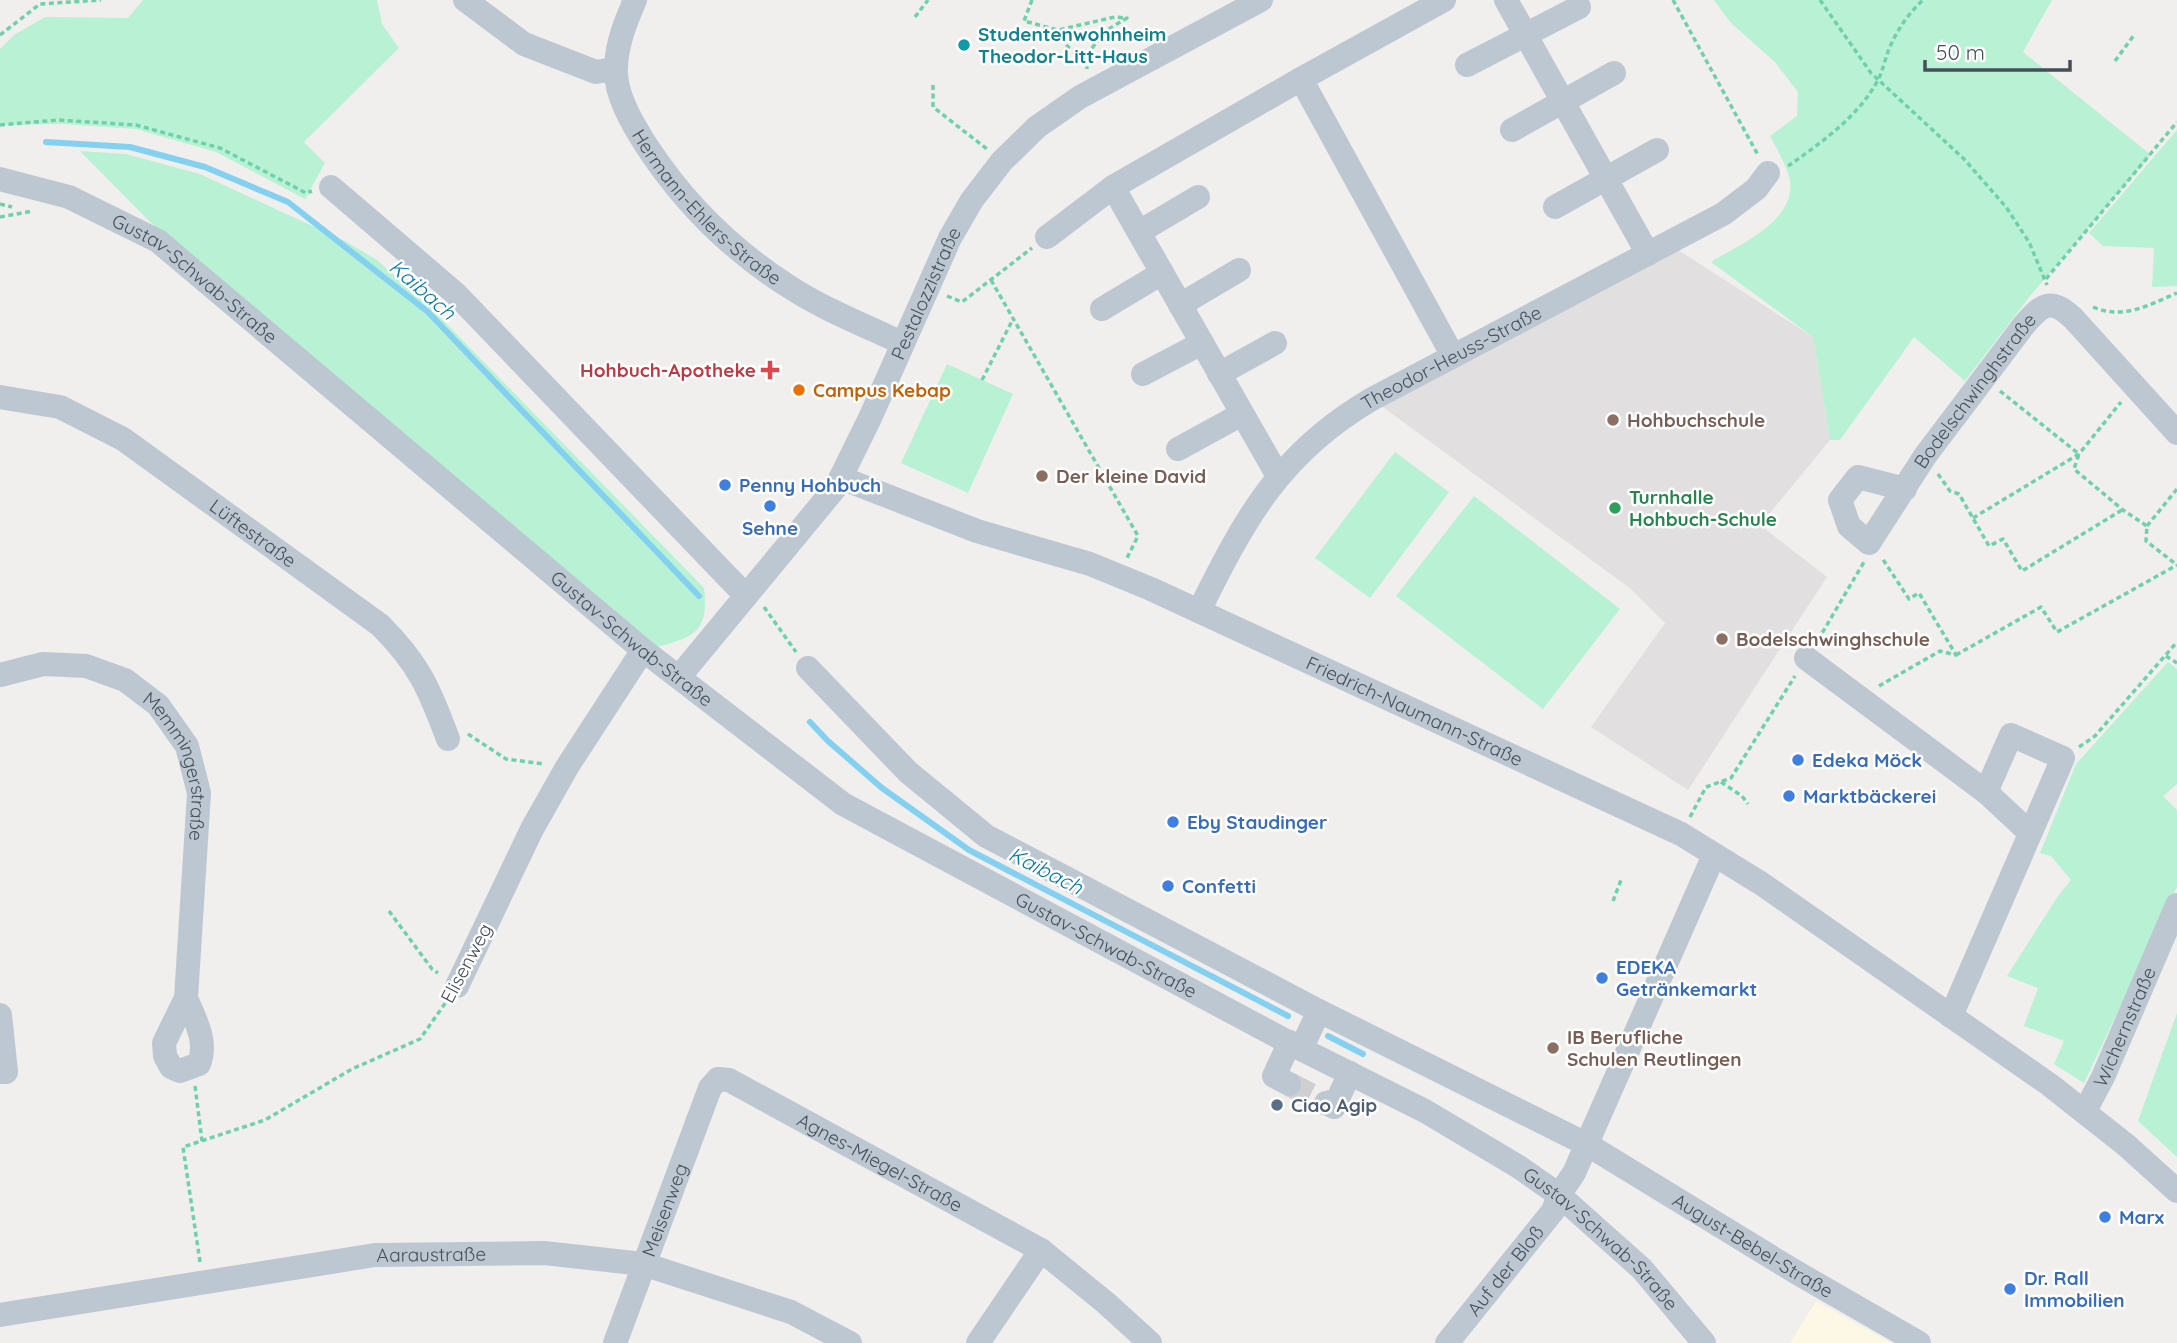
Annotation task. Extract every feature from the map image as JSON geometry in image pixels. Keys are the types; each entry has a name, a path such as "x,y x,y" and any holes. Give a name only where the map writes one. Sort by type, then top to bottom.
{"street":[{"path":"465,0 524,44 596,72 615,69"},
{"name":"Hermann-Ehlers-Straße","path":"635,0 618,46 615,69 620,91 638,131 668,178 713,229 789,287 902,344"},
{"name":"Pestalozzistraße","path":"679,677 818,510 841,478 926,288 961,217 1002,161 1037,127 1088,92 1261,0"},
{"path":"1047,237 1113,187 1444,0"},
{"path":"1506,0 1648,254"},
{"path":"1467,65 1579,7"},
{"path":"1512,130 1614,73"},
{"path":"1301,79 1453,356"},
{"path":"1555,207 1657,150"},
{"name":"Theodor-Heuss-Straße","path":"1199,611 1257,502 1315,438 1343,417 1453,356 1696,229 1741,202 1756,189 1768,173"},
{"name":"Gustav-Schwab-Straße","path":"0,180 69,197 158,241 643,650 842,804 1425,1111 1518,1167 1559,1195 1642,1269 1704,1343"},
{"path":"331,187 456,294 748,593"},
{"path":"1113,187 1278,476"},
{"path":"1139,232 1198,197"},
{"path":"1180,305 1239,270"},
{"path":"1102,309 1162,273"},
{"path":"2058,307 2177,433"},
{"name":"Bodelschwinghstraße","path":"1905,489 1858,477 1840,500 1849,526 1869,544 1905,489 1925,456 2032,316 2058,307"},
{"path":"1143,374 1202,343"},
{"path":"1219,374 1275,343"},
{"name":"Lüftestraße","path":"0,397 60,407 123,439 380,625 405,650 428,685 448,739"},
{"path":"1178,449 1242,414"},
{"name":"Friedrich-Naumann-Straße","path":"841,478 977,531 1078,560 1119,575 1681,834 1762,884 2085,1111 2177,1191"},
{"name":"Elisenweg","path":"457,986 532,829 567,767 643,650"},
{"path":"1807,658 1986,792 2030,834"},
{"name":"Memmingerstraße","path":"0,675 43,664 86,666 125,680 158,705 187,746 199,793 186,998 164,1043 165,1056 171,1067 180,1072 200,1065 204,1051 201,1035 186,998"},
{"name":"Gustav-Schwab-Straße","path":"808,668 908,772 986,836 1319,1011 1588,1145"},
{"path":"1951,1016 2063,758 2011,735 1986,792"},
{"name":"Auf der Bloß","path":"1447,1343 1553,1211 1559,1195 1588,1145 1714,855"},
{"name":"Wichernstraße","path":"2085,1111 2104,1077 2177,905"},
{"path":"1289,1084 1274,1076 1319,1011"},
{"path":"0,1015 3,1072"},
{"path":"1326,1103 1334,1107 1350,1073"},
{"name":"Agnes-Miegel-Straße","path":"718,1079 729,1080 1041,1251 1106,1303 1150,1343"},
{"name":"Meisenweg","path":"615,1343 710,1088 718,1079"},
{"name":"August-Bebel-Straße","path":"1588,1145 1794,1271 1919,1343"},
{"path":"978,1343 1041,1251"},
{"name":"Aaraustraße","path":"0,1315 375,1255 544,1253 643,1264 791,1312 850,1343"}],"path":[{"path":"0,35 40,4 101,0"},
{"path":"915,17 928,0"},
{"path":"1032,0 1024,21 1058,30 1115,17 1127,18 1107,30 1086,55 1088,92"},
{"path":"1673,0 1768,173 1788,166 1830,134 1858,107 1878,80 1899,30 1923,0"},
{"path":"1819,0 1863,64 1964,159 2006,207 2029,242 2058,307 2082,303 2107,312 2130,312 2177,293"},
{"path":"1058,30 1068,47 1086,55"},
{"path":"2115,61 2134,35"},
{"path":"933,85 933,107 1002,161"},
{"path":"0,125 58,120 136,125 220,148 306,193 331,187"},
{"path":"2045,280 2177,122"},
{"path":"0,217 35,211"},
{"path":"926,288 962,302 1047,237"},
{"path":"991,280 1138,536 1119,575"},
{"path":"982,380 1013,319"},
{"path":"1983,378 2079,454"},
{"path":"1973,518 2079,454 2133,387"},
{"path":"2079,454 2074,469 2123,510 2147,526"},
{"path":"1925,456 1950,491 1959,494 1989,546 2003,539 2022,571 2123,510"},
{"path":"1865,702 1940,651 1956,655 2041,607 2057,632 2177,565 2146,541 2147,526 2177,489"},
{"path":"1681,834 1706,788 1731,778 1863,565 1869,544 1878,551 1909,598 1919,593 1956,655"},
{"path":"748,593 808,668"},
{"path":"2063,758 2095,736 2177,642"},
{"path":"2166,656 2177,663"},
{"path":"448,739 467,733 506,759 567,767"},
{"path":"1721,782 1742,796 1748,804"},
{"path":"1613,901 1621,880"},
{"path":"389,911 432,969 457,986"},
{"name":"Elisenweg","path":"202,1142 265,1120 352,1069 420,1039 457,986"},
{"path":"193,1067 202,1142 183,1147 203,1282"}],"shaded area":[{"name":"Hohbuchschule","path":"1669,244 1813,337 1830,440 1760,525 1827,577 1688,790 1591,727 1665,623 1631,589 1372,399"},
{"path":"1816,1301 1891,1343 1790,1343"}],"green space":[{"path":"143,0 377,0 382,24 399,48 304,142 325,163 305,199 216,152 136,129 63,124 0,125 0,49 14,35 45,17 128,18"},
{"path":"1714,0 2052,0 2023,52 2151,155 2030,296 1965,381 1914,337 1840,440 1830,440 1813,337 1711,262 1763,230 1784,208 1790,181 1770,136 1797,116 1798,92 1775,62 1731,23"},
{"path":"2177,130 2177,286 2152,287 2154,248 2103,246 2089,233"},
{"path":"80,151 126,154 200,174 345,241 377,260 438,315 704,588 704,614 696,630 681,640 656,647 161,233"},
{"path":"947,364 1013,394 968,493 901,463"},
{"path":"1395,452 1449,492 1370,598 1315,558"},
{"path":"1474,496 1620,609 1543,709 1396,596"},
{"path":"2168,662 2177,669 2177,784 2163,796 2177,810 2177,887 2084,1083 2054,1064 2064,1041 2024,1026 2038,988 2007,976 2071,880 2051,856 2040,853 2076,764"},
{"path":"2177,1013 2177,1157 2138,1121"}],"waterway":[{"name":"Kaibach","path":"46,142 130,147 205,167 288,202 428,312 699,596"},
{"name":"Kaibach","path":"810,722 882,788 969,850 1288,1016"},
{"name":"Kaibach","path":"1328,1036 1363,1054"}],"tunnel":[{"path":"1289,1084 1326,1103"}],"place":[{"name":"Studentenwohnheim Theodor-Litt-Haus","path":"964,45"},
{"name":"Hohbuch-Apotheke","path":"770,370"},
{"name":"Campus Kebap","path":"799,390"},
{"name":"Hohbuchschule","path":"1613,420"},
{"name":"Der kleine David","path":"1042,476"},
{"name":"Penny Hohbuch","path":"725,485"},
{"name":"Sehne","path":"770,506"},
{"name":"Turnhalle Hohbuch-Schule","path":"1615,508"},
{"name":"Bodelschwinghschule","path":"1722,639"},
{"name":"Edeka Möck","path":"1798,760"},
{"name":"Marktbäckerei","path":"1789,796"},
{"name":"Eby Staudinger","path":"1173,822"},
{"name":"Confetti","path":"1168,886"},
{"name":"EDEKA Getränkemarkt","path":"1602,978"},
{"name":"IB Berufliche Schulen Reutlingen","path":"1553,1048"},
{"name":"Ciao Agip","path":"1277,1105"},
{"name":"Marx","path":"2105,1217"},
{"name":"Dr. Rall Immobilien","path":"2010,1289"}]}
